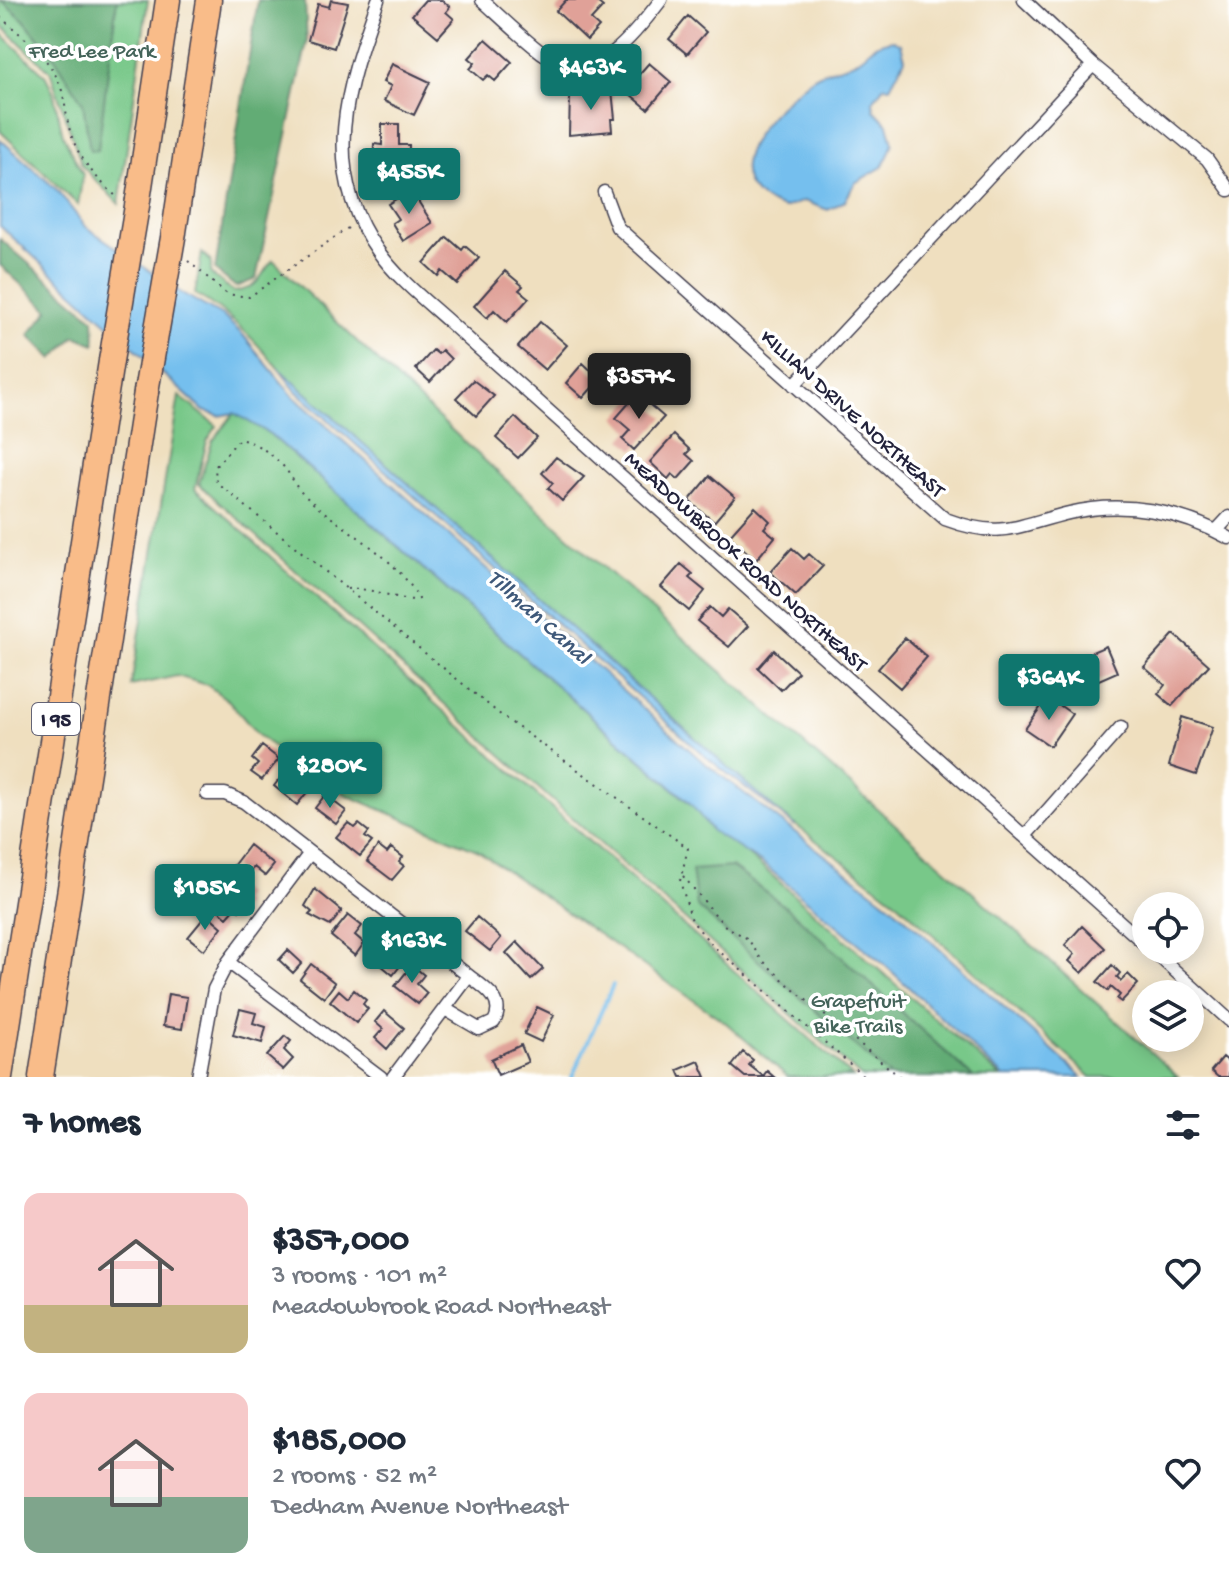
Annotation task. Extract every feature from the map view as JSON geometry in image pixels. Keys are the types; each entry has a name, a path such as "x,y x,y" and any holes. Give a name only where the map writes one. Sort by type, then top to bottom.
{"highway":[{"name":"I 95","path":"0,1077 168,0"},
{"name":"I 95","path":"41,1077 209,0"}],"street":[{"name":"MEADOWBROOK ROAD NORTHEAST","path":"378,0 360,50 343,123 342,162 359,219 379,252 457,329 1132,932"},
{"path":"482,0 541,54 564,67 583,68 601,64 615,54 661,0"},
{"path":"1024,0 1093,65 1207,159 1229,190"},
{"path":"794,385 1093,65"},
{"name":"KILLIAN DRIVE NORTHEAST","path":"604,192 617,227 945,519 974,530 1012,531 1070,513 1125,508 1168,512 1229,538"},
{"path":"1216,531 1229,517"},
{"path":"1025,836 1121,727"},
{"path":"207,794 225,794 244,802 469,976 495,999 498,1012 494,1022 479,1029 445,1009"},
{"path":"198,1077 214,989 228,962 310,853"},
{"path":"228,962 381,1077"},
{"path":"1167,964 1229,1020"},
{"path":"393,1077 469,976"}],"path":[{"path":"347,589 366,587 411,602 419,599 412,585 298,488 288,472 253,442 240,438 215,467 216,482 502,716 688,848 680,881 692,921 712,945 865,1077"},
{"path":"681,874 724,925 748,939 761,959 794,990 853,1035 900,1077"}],"green space":[{"name":"Fred Lee Park","path":"0,0 148,0 119,204 82,166 50,71 0,24"},
{"path":"1,0 117,0 98,150 90,151 83,103 55,58 24,20"},
{"path":"258,0 305,0 307,42 256,279 236,287 215,270"},
{"path":"0,32 45,75 53,91 63,135 83,175 78,205 0,131"},
{"path":"0,239 94,319 95,344 75,336 53,359 29,335 49,310 0,265"},
{"path":"202,253 211,261 211,274 234,292 254,285 273,260 494,469 1132,1035 1132,1052 1150,1052 1178,1077 1091,1077 898,903 777,811 278,368 240,327 195,294"},
{"path":"179,396 217,426 207,441 195,489 853,1077 788,1077 725,1022 477,850 349,796 303,770 258,735 229,701 207,685 177,676 131,686"},
{"name":"Grapefruit Bike Trails","path":"234,413 270,434 1001,1077 861,1077 199,484 212,442"},
{"path":"732,867 790,910 973,1077 891,1077 697,907 692,870"}],"water":[{"path":"894,40 901,44 905,59 890,87 884,86 873,101 874,110 888,124 893,143 882,167 855,183 845,201 828,210 804,201 784,208 759,196 747,181 745,164 751,145 778,108 816,76 852,63 877,45"},
{"path":"0,139 57,190 85,226 180,292 224,317 243,335 292,395 701,760 894,908 1082,1077 1004,1077 887,967 762,863 712,831 689,802 270,434 234,413 219,416 204,411 0,226"},
{"path":"278,368 795,826 705,756 296,391"}],"building":[{"path":"331,0 348,3 334,48 308,40 318,4 329,7"},
{"path":"425,0 442,0 450,7 446,12 454,19 438,37 412,15"},
{"path":"566,0 595,0 603,7 591,20 599,27 587,40 556,11"},
{"path":"688,16 706,32 687,54 669,39"},
{"path":"486,39 512,62 495,81 488,75 483,80 470,69 475,63 469,58"},
{"path":"649,63 671,82 648,109 625,90"},
{"path":"392,64 430,82 414,115 384,101 391,86 383,82"},
{"path":"612,90 615,119 611,119 612,131 569,135 570,94"},
{"path":"382,124 399,124 399,145 409,145 408,178 373,177 374,144 382,145"},
{"path":"411,190 432,223 403,241 392,223 398,219 388,204"},
{"path":"447,237 462,250 465,246 479,258 457,284 442,271 438,276 424,263"},
{"path":"505,271 523,286 519,290 529,298 507,322 494,310 487,318 474,306"},
{"path":"540,322 567,345 545,370 518,347"},
{"path":"433,350 438,354 442,350 451,359 430,382 416,369"},
{"path":"583,363 600,379 583,398 566,383"},
{"path":"473,380 494,396 476,416 456,398"},
{"path":"637,394 664,417 634,450 622,439 630,430 616,418"},
{"path":"515,417 537,438 518,458 496,438"},
{"path":"674,435 690,450 686,454 694,461 678,479 672,474 668,479 650,462"},
{"path":"556,457 584,477 562,501 548,488 553,483 542,473"},
{"path":"710,476 735,497 714,522 689,501"},
{"path":"755,507 770,521 764,528 775,537 756,560 729,536"},
{"path":"792,548 804,559 809,554 823,566 796,595 770,572"},
{"path":"681,564 693,574 689,578 705,591 689,611 661,587"},
{"path":"710,607 721,617 728,609 748,626 729,647 697,621"},
{"path":"1174,634 1209,665 1172,706 1158,694 1165,685 1144,667"},
{"path":"905,638 927,657 900,688 878,669"},
{"path":"1106,646 1117,672 1083,687 1071,661"},
{"path":"774,650 798,672 781,690 758,668"},
{"path":"1048,697 1072,714 1050,746 1025,729"},
{"path":"1182,717 1213,727 1196,775 1169,766"},
{"path":"262,746 279,759 262,780 251,772 258,764 252,759"},
{"path":"285,772 308,791 297,805 274,786"},
{"path":"325,795 346,811 336,824 315,808"},
{"path":"348,823 355,828 359,824 369,832 365,837 372,842 360,856 336,837"},
{"path":"249,845 274,865 265,876 254,867 246,877 233,866"},
{"path":"378,846 387,853 391,848 403,857 399,862 404,866 392,880 367,861"},
{"path":"233,884 246,895 242,901 245,904 239,911 235,908 227,917 214,906"},
{"path":"315,889 342,911 330,926 309,915 312,912 305,906"},
{"path":"207,914 222,927 204,950 188,937"},
{"path":"348,915 362,926 355,935 364,943 355,956 331,936"},
{"path":"477,917 501,938 490,951 465,931"},
{"path":"1082,926 1105,948 1082,973 1069,961 1075,954 1065,945"},
{"path":"381,942 404,961 393,975 369,955"},
{"path":"517,942 543,969 531,980 506,953"},
{"path":"288,950 302,963 293,973 279,960"},
{"path":"311,964 335,983 324,998 300,979"},
{"path":"412,965 424,975 417,984 427,993 418,1004 395,986"},
{"path":"1112,965 1120,973 1117,977 1121,981 1128,974 1134,980 1132,990 1121,1002 1117,999 1120,995 1111,987 1108,991 1097,982"},
{"path":"339,990 348,998 354,990 366,1000 363,1004 368,1009 356,1023 330,1001"},
{"path":"168,994 187,997 182,1029 163,1026"},
{"path":"537,1007 554,1015 541,1042 524,1034"},
{"path":"240,1009 256,1013 253,1023 266,1027 262,1043 233,1035"},
{"path":"384,1011 404,1028 387,1049 375,1038 383,1029 375,1022"},
{"path":"285,1036 291,1041 284,1050 293,1059 283,1070 267,1056"},
{"path":"521,1045 528,1062 498,1075 491,1059"},
{"path":"743,1052 753,1060 749,1065 763,1076 767,1071 774,1077 745,1077 732,1066"},
{"path":"1223,1057 1229,1062 1229,1077 1218,1077 1211,1071"},
{"path":"699,1061 706,1077 681,1077 678,1070"}],"waterway":[{"path":"572,1077 613,985"}],"water label":[{"name":"Tillman Canal","path":"540,616"}]}
